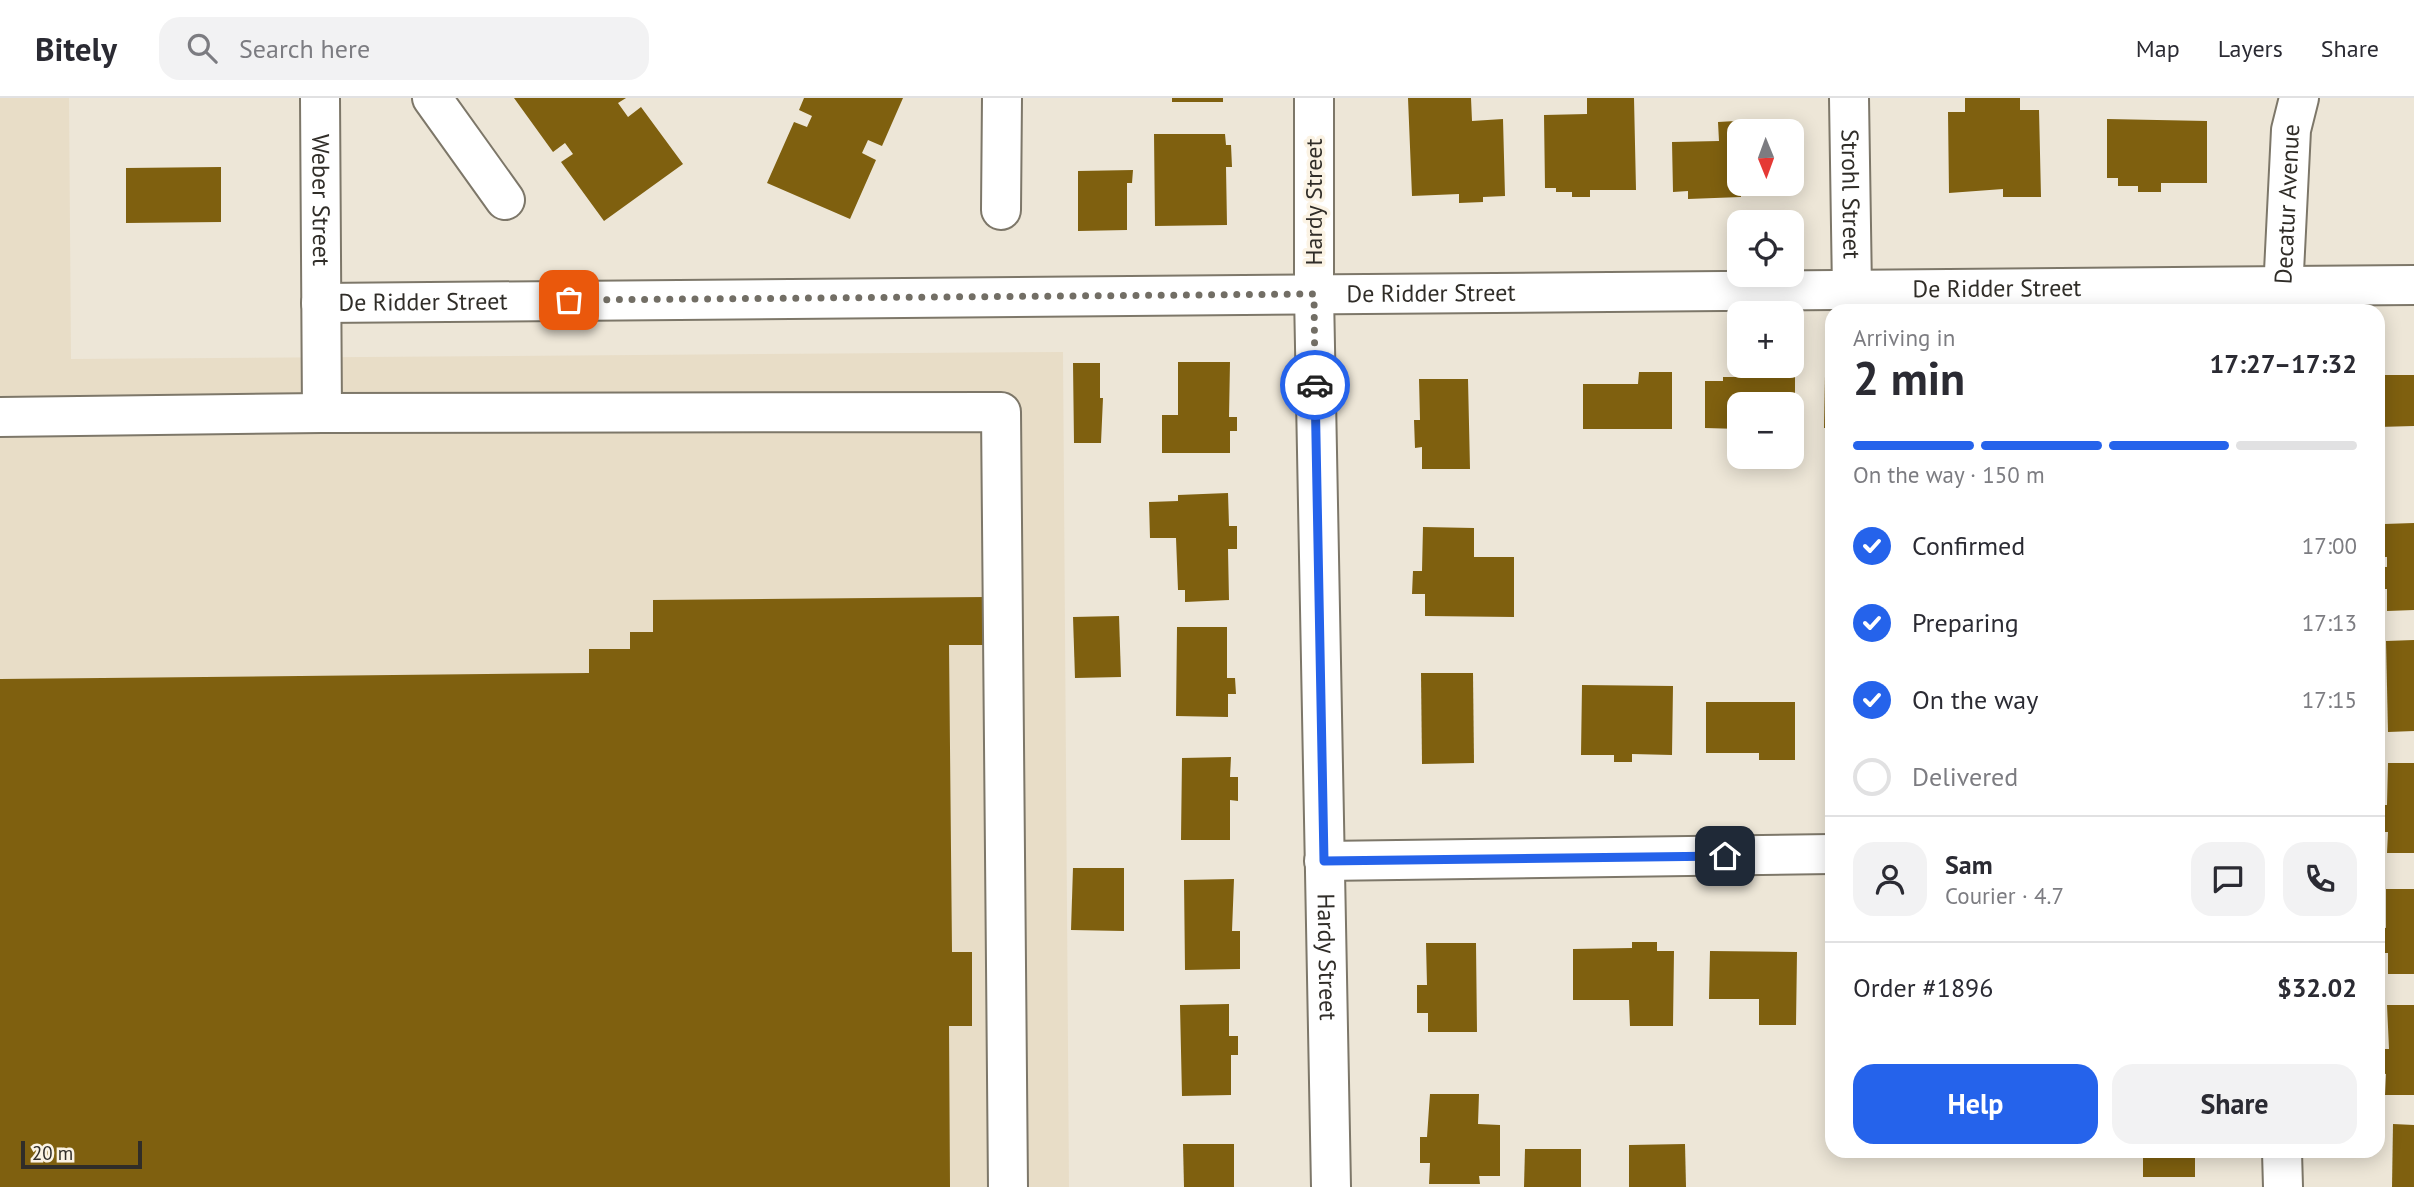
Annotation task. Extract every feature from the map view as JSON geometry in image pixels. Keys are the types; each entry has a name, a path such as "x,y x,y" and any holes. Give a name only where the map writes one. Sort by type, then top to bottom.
{"street":[{"name":"Weber Street","path":"320,98 322,413"},
{"path":"432,98 505,200"},
{"path":"1001,210 1002,98"},
{"name":"Hardy Street","path":"1314,98 1314,294 1331,1187"},
{"name":"Strohl Street","path":"1849,98 1852,290"},
{"name":"Decatur Avenue","path":"2282,299 2291,130 2299,98"},
{"name":"De Ridder Street","path":"321,303 1852,290 2282,299 2414,285"},
{"path":"0,417 322,413 1001,412 1008,1187"},
{"path":"1324,861 1825,854"},
{"path":"2282,1158 2283,1187"}],"shaded area":[{"path":"0,98 69,98 71,359 1063,352 1069,1187 0,1187"}],"building":[{"path":"514,98 626,98 618,103 628,117 641,107 683,164 604,221 561,162 573,154 565,143 553,152"},
{"path":"804,98 903,98 882,146 868,140 862,153 876,160 850,219 767,183 794,122 807,127 812,116 799,110"},
{"path":"1172,98 1223,98 1223,102 1172,102"},
{"path":"1408,98 1471,98 1472,121 1503,119 1505,196 1483,197 1483,202 1459,203 1459,194 1412,196"},
{"path":"1587,98 1634,98 1636,190 1590,190 1590,197 1572,197 1572,192 1556,192 1556,188 1545,188 1544,115 1587,114"},
{"path":"1965,98 2020,98 2020,110 2039,110 2041,197 2003,197 2003,189 1949,193 1948,112 1965,112"},
{"path":"2107,119 2207,121 2207,183 2161,183 2161,192 2138,192 2138,186 2118,186 2118,178 2107,178"},
{"path":"1727,121 1727,196 1741,197 1688,199 1688,191 1673,192 1672,142 1719,141 1718,122"},
{"path":"1154,134 1225,134 1226,145 1231,145 1232,167 1226,167 1227,225 1155,226"},
{"path":"221,167 221,222 126,223 126,168"},
{"path":"1133,170 1132,183 1127,183 1127,230 1078,231 1078,171"},
{"path":"1178,362 1230,362 1229,417 1237,417 1237,431 1230,431 1230,453 1162,453 1162,415 1178,415"},
{"path":"1073,363 1100,363 1100,398 1103,398 1101,443 1074,443"},
{"path":"1639,372 1672,372 1672,429 1583,429 1583,384 1638,384"},
{"path":"2385,375 2414,375 2414,426 2385,427"},
{"path":"1723,377 1795,378 1795,392 1727,392 1727,429 1705,428 1705,381 1723,381"},
{"path":"1419,379 1468,379 1470,469 1422,469 1422,447 1415,448 1414,420 1420,420"},
{"path":"1228,493 1229,526 1237,526 1237,549 1228,549 1229,600 1185,602 1185,590 1178,590 1176,538 1150,538 1149,502 1178,501 1178,495"},
{"path":"2414,523 2414,610 2387,611 2385,524"},
{"path":"1423,527 1474,528 1474,557 1514,557 1514,617 1425,616 1425,594 1412,594 1413,571 1422,571"},
{"path":"986,597 987,645 949,645 952,952 972,952 972,1026 949,1026 950,1187 0,1187 0,679 589,673 589,649 630,649 630,632 653,632 653,600"},
{"path":"1119,616 1121,677 1075,678 1073,617"},
{"path":"1177,627 1227,627 1227,678 1235,678 1236,694 1228,694 1228,717 1176,716"},
{"path":"2414,640 2414,731 2388,732 2386,641"},
{"path":"1421,673 1473,673 1474,763 1422,764"},
{"path":"1582,685 1673,686 1672,755 1632,754 1632,762 1614,762 1614,755 1581,755"},
{"path":"1706,702 1795,702 1795,760 1759,760 1759,753 1706,753"},
{"path":"1231,757 1230,777 1238,777 1238,801 1230,800 1230,840 1181,840 1182,758"},
{"path":"2388,763 2414,763 2414,853 2387,853"},
{"path":"1073,868 1124,868 1124,931 1071,930"},
{"path":"1234,879 1232,931 1240,931 1240,969 1185,970 1184,880"},
{"path":"2386,889 2414,889 2414,974 2388,974"},
{"path":"1632,942 1657,942 1657,951 1674,951 1673,1026 1630,1026 1629,1000 1573,1000 1573,949 1632,948"},
{"path":"1426,943 1476,943 1477,1032 1428,1032 1428,1013 1417,1013 1417,985 1427,985"},
{"path":"1710,951 1797,952 1796,1025 1759,1025 1759,999 1709,999"},
{"path":"1229,1004 1229,1036 1238,1036 1238,1055 1231,1055 1231,1095 1182,1096 1180,1005"},
{"path":"2387,1005 2414,1005 2414,1095 2385,1095 2385,1049 2389,1049"},
{"path":"1430,1094 1479,1094 1478,1124 1500,1125 1500,1176 1479,1176 1480,1184 1429,1184 1430,1163 1420,1163 1420,1137 1427,1137"},
{"path":"2393,1124 2414,1125 2414,1187 2392,1187"},
{"path":"1183,1144 1234,1144 1234,1187 1184,1187"},
{"path":"1685,1144 1686,1187 1629,1187 1629,1145"},
{"path":"1525,1149 1581,1149 1581,1187 1524,1187"},
{"path":"2143,1158 2195,1158 2195,1177 2143,1177"}],"way so far":[{"path":"569,300 1314,294 1315,385"}],"route":[{"path":"1315,385 1324,861 1725,856"}]}
